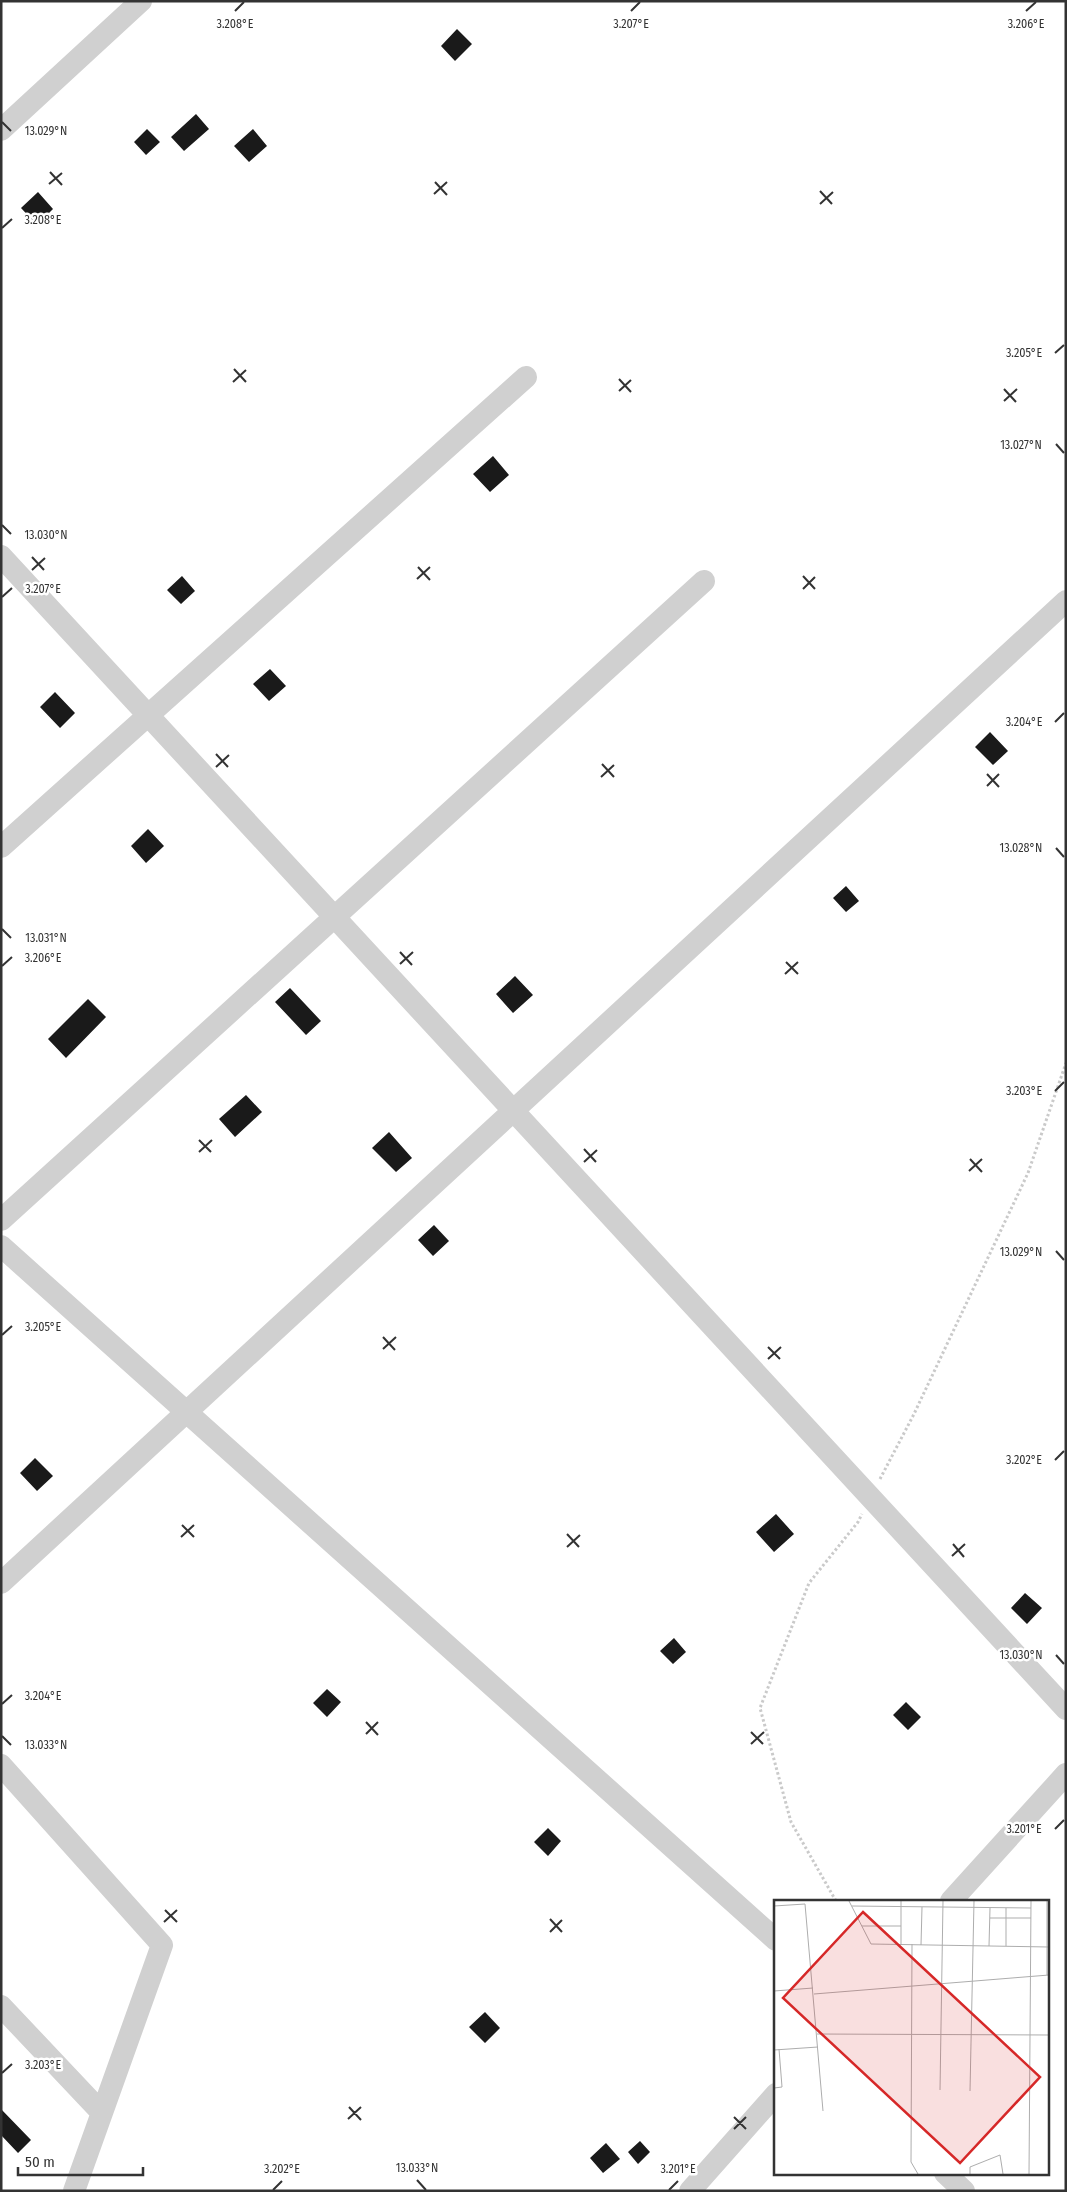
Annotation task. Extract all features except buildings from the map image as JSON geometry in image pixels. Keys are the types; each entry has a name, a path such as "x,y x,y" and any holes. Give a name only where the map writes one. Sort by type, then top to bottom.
{"street":[{"path":"1,130 141,1"},
{"path":"1,847 526,377"},
{"path":"1,556 1066,1709"},
{"path":"1,1220 704,581"},
{"path":"1,1583 1066,601"},
{"path":"1,1246 774,1938"},
{"path":"1,1765 162,1945 74,2191"},
{"path":"952,1900 1066,1774"},
{"path":"1,2006 102,2113"},
{"path":"690,2191 774,2096"},
{"path":"946,2174 964,2191"}],"path":[{"path":"835,1900 791,1822 760,1708 809,1583 858,1522 914,1414 1028,1173 1066,1063"}]}
